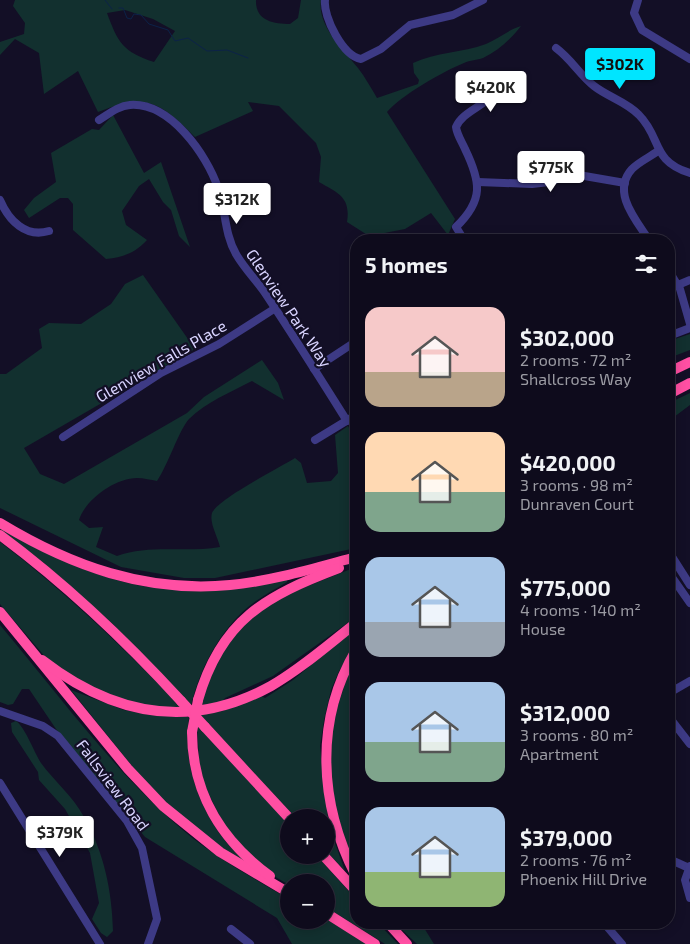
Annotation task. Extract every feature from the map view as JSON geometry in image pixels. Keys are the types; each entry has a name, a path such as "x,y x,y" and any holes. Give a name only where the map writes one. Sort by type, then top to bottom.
{"highway":[{"path":"675,369 690,362"},
{"path":"675,391 690,383"},
{"path":"0,523 38,545 76,563 116,576 156,584 186,586 231,585 272,578 350,558"},
{"path":"0,536 41,567 109,627 182,701 281,809"},
{"path":"280,881 248,858 220,826 199,783 192,732 198,700 205,677 217,652 237,626 253,610 292,586 350,564"},
{"path":"0,612 128,769 163,806 220,852 280,888"},
{"path":"34,653 75,684 115,702 160,711 208,709 238,701 272,685 350,627"},
{"path":"350,661 333,703 326,737 326,757 331,814 338,837 350,863"},
{"path":"331,864 350,884"},
{"path":"335,919 350,928"},
{"path":"351,929 375,944"},
{"path":"394,929 408,944"}],"street":[{"path":"325,0 325,12 331,28 352,56 361,59 380,49 410,24 453,15 483,0"},
{"path":"636,4 636,22 642,30 690,59"},
{"path":"556,48 566,55 593,85 638,114 650,131 658,151 670,164 690,173"},
{"path":"460,234 456,227 474,204 478,182 457,131 457,124 460,119 493,98 500,86"},
{"name":"Glenview Park Way","path":"100,120 115,109 129,105 138,105 166,116 184,132 212,173 221,196 227,232 235,252 347,421"},
{"path":"645,234 626,203 625,183 634,168 658,151"},
{"path":"478,182 537,184 573,174 625,183"},
{"path":"0,200 10,217 22,229 35,234 50,231"},
{"path":"675,280 690,326 675,333"},
{"path":"678,285 690,280"},
{"name":"Glenview Falls Place","path":"63,437 161,373 219,344 274,309"},
{"path":"314,369 350,345"},
{"path":"315,440 350,419"},
{"path":"675,561 690,585"},
{"path":"675,582 690,603"},
{"path":"675,690 690,681"},
{"name":"Fallsview Road","path":"0,711 43,726 58,736 135,833 144,856 157,919 148,944"},
{"path":"675,725 690,744"},
{"path":"0,783 100,944"},
{"path":"675,861 689,867 685,883 690,898"},
{"path":"231,929 250,944"},
{"path":"609,929 622,944"}],"green space":[{"path":"15,0 256,0 262,17 272,22 290,24 298,18 301,0 321,0 323,19 332,37 361,71 377,98 418,84 419,80 414,73 413,63 422,59 486,44 521,26 509,40 494,52 483,58 464,63 434,78 402,99 387,112 455,219 448,234 431,213 405,229 379,234 366,234 347,222 347,207 342,197 319,182 321,157 316,143 279,106 248,102 253,111 195,137 172,115 151,104 141,102 129,103 98,112 78,71 44,94 39,53 15,39 0,55 0,42 24,34 25,23 13,6","holes":["125,10 153,19 175,31 154,62 135,54 123,45 107,13"]},
{"path":"113,115 144,173 161,162 190,247 179,236 171,210 163,202 149,179 139,186 122,211 126,225 147,240 129,254 118,257 106,259 73,230 73,204 68,198 60,198 29,218 24,210 34,198 56,182 51,153 92,129 99,130"},
{"path":"143,275 195,349 24,448 40,474 64,484 187,413 204,397 262,360 278,383 284,400 252,381 203,407 185,424 157,481 137,478 120,482 94,498 82,512 79,520 89,528 103,527 96,547 117,556 142,550 220,547 211,517 217,507 237,492 295,458 301,463 307,483 331,481 338,473 335,435 348,426 350,430 350,549 215,578 184,578 121,567 0,508 0,374 6,374 42,348 39,329 49,323 81,324 111,304 125,284"},
{"path":"690,334 690,350 675,356 675,339"},
{"path":"690,393 690,405 675,416 675,400"},
{"path":"0,527 35,547 71,564 109,578 148,587 287,580 287,582 253,603 228,628 205,665 191,706 114,625 44,563 0,530"},
{"path":"0,542 95,622 182,708 155,707 117,699 78,680 47,659 0,604"},
{"path":"350,569 350,621 273,676 225,698 222,702 201,705 207,680 229,639 272,600"},
{"path":"0,625 111,758 158,808 196,841 280,894 280,923 277,918 145,837 56,729 29,689 22,689 13,704 8,705 0,702"},
{"path":"350,633 350,654 339,671 331,690 320,746 327,809 288,809 200,715 223,711 261,696 265,698 293,680"},
{"path":"350,669 350,852 333,806 329,770 332,723"},
{"path":"71,690 124,710 150,715 189,717 188,750 190,767 200,798 216,828 249,867 200,833 149,787"},
{"path":"16,721 26,734 41,763 80,809 97,844 106,872 111,901 113,931 107,937 101,933 92,919 99,903 90,853 65,809 39,780 38,772 12,732 11,723"},
{"path":"197,725 280,815 280,864 324,864 333,874 280,874 280,880 229,835 200,776"},
{"path":"335,843 345,871 335,860"},
{"path":"335,876 350,892 350,922 335,913"},
{"path":"335,924 367,944 292,944 283,929 335,929"},
{"path":"361,929 384,929 398,944 385,944"},
{"path":"401,929 425,929 434,944 417,944"}],"waterway":[{"path":"105,0 112,9"},
{"path":"119,8 123,8 127,18 131,19 134,14 141,15 149,24 168,30 175,41 188,38 207,51 227,50 248,58"}]}
